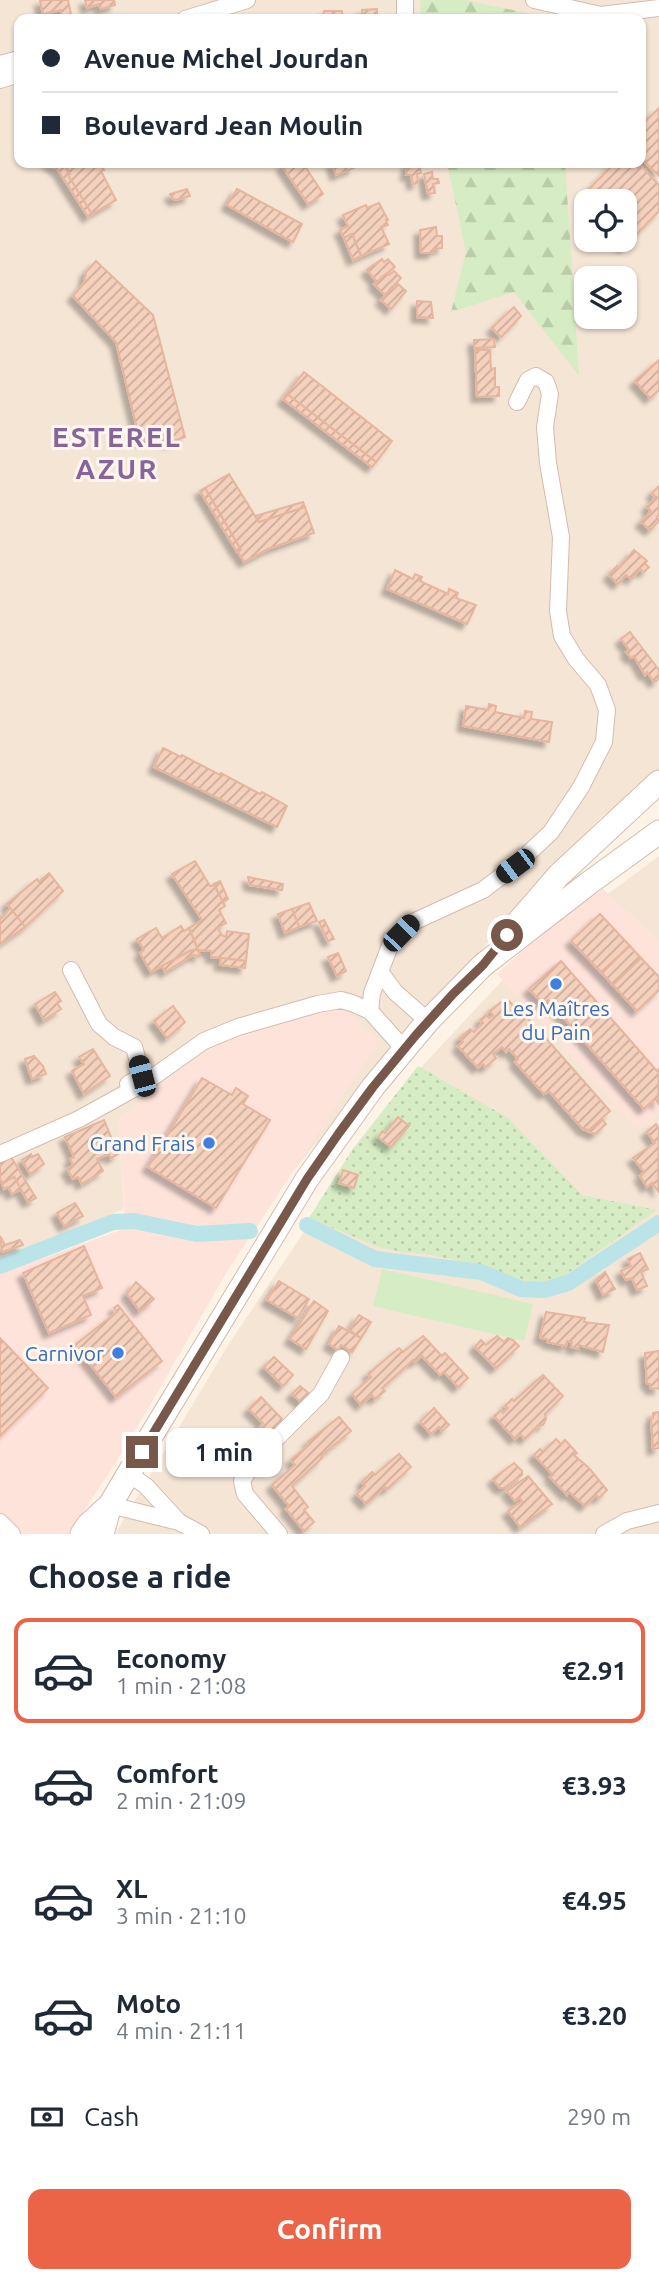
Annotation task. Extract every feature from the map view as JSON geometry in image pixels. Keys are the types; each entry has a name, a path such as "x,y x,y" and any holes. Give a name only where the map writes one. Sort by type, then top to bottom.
{"main road":[{"path":"102,1534 110,1505 307,1179 354,1113 428,1021 483,965 559,875 659,782"},
{"path":"483,965 659,832"},
{"path":"82,1534 110,1505"}],"street":[{"path":"201,14 247,0"},
{"path":"534,0 597,14"},
{"path":"609,14 659,8"},
{"path":"370,1012 372,993 391,943 411,923 483,890 515,866 551,832 582,787 604,742 607,710 598,685 576,659 562,636 558,611 561,537 544,427 550,394 546,382 536,376 528,380 517,402"},
{"path":"71,971 99,1024 114,1037 134,1047 142,1076 87,1105 79,1119"},
{"path":"381,973 395,992 428,1021"},
{"path":"0,1154 79,1119 146,1082 204,1041 238,1027 318,1004 341,1000 370,1012 404,1049"},
{"path":"279,1534 246,1494 242,1481 255,1461 321,1394 341,1358"},
{"path":"129,1474 146,1486 179,1522"},
{"path":"110,1505 179,1522 201,1534"},
{"path":"604,1534 627,1521 659,1513"},
{"path":"0,1522 12,1534"}],"shaded area":[{"path":"0,0 659,0 659,776 627,803 603,815 536,886 257,1213 118,1119 124,1209 0,1259"},
{"path":"659,856 659,1534 115,1534 230,1342 399,1091 526,955"},
{"path":"603,889 659,940 659,1114 637,1129 497,974 541,934"},
{"path":"344,1009 379,1040 225,1275 127,1445 69,1534 0,1534 0,1274 126,1228 118,1119 225,1030"}],"green space":[{"path":"421,0 464,0 533,14 420,14"},
{"path":"448,168 565,168 579,376 514,292 451,312 466,252"},
{"path":"418,1066 508,1118 582,1195 657,1210 555,1282 540,1287 483,1266 378,1247 309,1218 352,1150"},
{"path":"382,1269 533,1304 524,1341 373,1306"}],"building":[{"path":"68,0 71,14 62,14 61,10 43,14 40,1"},
{"path":"85,0 114,0 115,5 101,9 99,4 87,8"},
{"path":"377,9 377,14 362,14 362,10"},
{"path":"324,11 342,11 342,14 323,14"},
{"path":"659,108 659,176 646,163 646,120"},
{"path":"55,168 66,168 92,214 88,217"},
{"path":"66,168 103,168 104,170 101,171 116,200 92,214 68,175 70,174"},
{"path":"283,168 306,168 323,194 308,204"},
{"path":"334,168 354,168 336,175"},
{"path":"407,168 420,168 421,173 417,174 418,183 413,184 411,175 406,175"},
{"path":"610,168 643,168 659,185 659,211 637,234 637,189 589,189"},
{"path":"432,172 433,179 438,179 439,183 433,184 435,193 428,194 424,174"},
{"path":"187,189 190,196 176,200 170,194"},
{"path":"237,189 302,224 293,242 227,205"},
{"path":"379,203 388,220 388,225 381,227 389,244 361,256 352,234 344,238 340,230 348,226 343,215 366,205 367,208"},
{"path":"436,227 437,236 442,236 442,248 434,249 433,253 421,253 420,230"},
{"path":"352,234 361,256 353,260 344,238"},
{"path":"382,259 384,262 388,259 395,267 377,282 367,270"},
{"path":"96,261 153,315 185,437 168,443 166,438 156,436 140,441 116,342 73,296 84,283 86,272"},
{"path":"394,271 401,278 385,295 374,284 387,273 389,275"},
{"path":"398,284 406,291 391,309 381,300"},
{"path":"417,301 431,302 433,318 417,317"},
{"path":"514,307 521,316 501,337 492,328"},
{"path":"494,339 495,347 474,348 474,340"},
{"path":"475,350 490,350 491,369 495,368 495,387 499,387 499,396 477,397"},
{"path":"659,360 659,390 650,398 635,381"},
{"path":"304,372 392,441 376,462 287,394"},
{"path":"287,394 376,462 372,467 283,399"},
{"path":"229,474 259,522 305,507 314,533 268,549 244,562 238,552 241,550 205,488"},
{"path":"659,486 659,521 650,530 641,522 651,511 647,507 656,497 652,493"},
{"path":"205,488 241,550 237,552 200,491"},
{"path":"303,502 305,507 259,522 255,516"},
{"path":"634,550 647,561 645,564 649,567 644,572 640,569 632,579 626,575 618,584 609,575 617,566 619,568"},
{"path":"395,570 413,579 415,574 422,577 420,581 448,594 449,589 458,593 456,598 476,605 467,624 387,589"},
{"path":"630,632 659,670 659,679 654,682 647,672 645,675 634,656 631,658 626,652 629,650 621,639"},
{"path":"489,704 496,706 495,712 524,718 525,711 532,712 531,719 552,722 549,742 463,726 466,706 488,710"},
{"path":"163,748 287,806 277,827 154,767"},
{"path":"195,861 210,886 214,885 225,906 219,910 226,923 217,928 226,937 227,931 249,934 246,961 211,957 211,951 198,950 189,928 202,920 172,874"},
{"path":"49,873 63,891 25,927 7,904 37,879 39,882"},
{"path":"248,877 283,884 282,890 250,885"},
{"path":"220,881 228,899 223,902 214,884"},
{"path":"309,903 317,921 299,927 292,909"},
{"path":"10,908 25,927 0,944 0,917"},
{"path":"292,909 299,927 285,933 278,914"},
{"path":"600,914 630,946 601,972 571,941"},
{"path":"324,920 334,939 328,941 319,922"},
{"path":"181,926 184,931 189,928 198,950 192,950 151,972 140,953 144,950 137,939 156,928 162,938"},
{"path":"630,946 641,958 613,985 601,972"},
{"path":"192,950 198,950 200,956 193,955 165,972 162,966"},
{"path":"338,953 346,971 337,976 328,957"},
{"path":"221,958 246,961 245,968 220,965"},
{"path":"641,958 659,977 659,990 637,1011 613,985"},
{"path":"561,961 657,1071 659,1069 658,1103 655,1099 644,1109 548,1000 543,1004 529,989"},
{"path":"55,992 61,1001 57,1003 61,1009 44,1020 35,1004"},
{"path":"509,1001 535,1027 532,1030 541,1039 544,1036 610,1111 589,1130 583,1129 549,1091 544,1094 515,1062 518,1059 509,1049 506,1052 502,1047 493,1054 496,1058 486,1067 483,1064 478,1068 458,1046 463,1042 460,1038 470,1029 474,1032 483,1023 480,1020 486,1015 489,1018 493,1015 490,1011 501,1002 504,1005"},
{"path":"173,1006 185,1022 167,1038 154,1021"},
{"path":"93,1049 110,1076 84,1094 72,1071 84,1064 79,1057"},
{"path":"34,1056 46,1074 32,1079 25,1059"},
{"name":"Grand Frais","path":"202,1078 232,1095 236,1088 248,1096 243,1104 270,1120 216,1208 148,1167"},
{"path":"398,1117 409,1126 391,1147 378,1137 383,1131 385,1133"},
{"path":"602,1119 606,1124 595,1134 583,1129 589,1130"},
{"path":"104,1120 118,1154 111,1158 109,1154 97,1159 103,1171 82,1184 78,1177 73,1179 67,1169 73,1165 70,1159 74,1157 65,1137"},
{"path":"656,1124 659,1129 658,1191 652,1183 647,1187 640,1176 644,1172 633,1158 655,1143 647,1132"},
{"path":"31,1154 32,1157 38,1154 44,1164 30,1174 22,1160"},
{"path":"11,1157 36,1198 28,1202 14,1177 6,1182 0,1179 0,1162"},
{"path":"343,1170 358,1175 354,1188 339,1183"},
{"path":"14,1177 21,1189 12,1194 8,1187 4,1189 2,1184"},
{"path":"75,1203 83,1216 64,1226 57,1213"},
{"path":"0,1236 5,1245 20,1240 23,1245 2,1252"},
{"path":"84,1246 102,1288 83,1296 91,1315 49,1333 23,1273"},
{"path":"640,1253 648,1269 641,1272 647,1286 637,1290 632,1278 626,1280 621,1271 631,1266 628,1259"},
{"path":"605,1272 615,1289 603,1295 596,1280"},
{"path":"279,1281 309,1299 298,1318 267,1300"},
{"path":"136,1282 154,1299 140,1311 127,1294"},
{"path":"314,1301 328,1311 306,1349 290,1339"},
{"name":"Carnivor","path":"118,1305 162,1361 116,1397 75,1345 117,1312 114,1308"},
{"path":"546,1312 585,1318 584,1322 609,1325 603,1352 579,1345 579,1349 571,1347 572,1342 567,1341 566,1346 540,1338"},
{"path":"359,1315 371,1322 361,1338 349,1330"},
{"path":"339,1326 361,1338 352,1352 341,1345 338,1350 329,1344"},
{"path":"423,1336 442,1356 445,1353 468,1378 458,1387 444,1372 440,1375 422,1356 415,1362 413,1360 382,1388 385,1391 375,1399 372,1395 361,1405 352,1394 371,1377 368,1374 399,1348 403,1352"},
{"path":"497,1336 504,1342 508,1338 513,1340 519,1346 496,1368 475,1347 481,1340 486,1345"},
{"path":"0,1338 48,1388 0,1436"},
{"path":"659,1351 659,1388 651,1389 650,1384 647,1384 645,1353"},
{"path":"274,1357 293,1375 283,1386 264,1367"},
{"path":"543,1375 563,1396 545,1414 543,1425 539,1425 525,1439 520,1434 515,1439 494,1416 501,1410 503,1413 508,1408 505,1406 512,1399 514,1401"},
{"path":"300,1386 311,1395 303,1404 292,1394"},
{"path":"261,1397 284,1421 269,1437 260,1427 263,1423 249,1409"},
{"path":"434,1408 449,1425 442,1431 439,1427 431,1434 420,1422"},
{"path":"659,1412 659,1448 653,1449 651,1419 653,1413"},
{"path":"339,1417 351,1431 321,1456 322,1458 292,1486 308,1507 304,1510 314,1522 304,1531 286,1509 289,1506 272,1485 295,1465 291,1460 310,1444 308,1442"},
{"path":"241,1430 258,1448 251,1453 236,1434"},
{"path":"556,1439 561,1444 565,1440 577,1453 574,1455 607,1490 599,1498 596,1495 585,1506 569,1492 567,1495 534,1455 540,1449 543,1452"},
{"path":"399,1454 411,1467 366,1504 357,1494 365,1486 362,1482 372,1472 375,1475"},
{"path":"514,1463 522,1471 522,1475 500,1488 493,1479"},
{"path":"528,1476 552,1504 520,1527 508,1511 522,1501 520,1498 515,1501 507,1491"}],"waterway":[{"path":"0,1266 113,1222 134,1221 197,1234 250,1231"},
{"path":"307,1225 375,1259 481,1272 521,1289 544,1290 568,1283 659,1223"}],"place":[{"name":"Les Maîtres du Pain","path":"556,984"},
{"name":"Grand Frais","path":"209,1143"},
{"name":"Carnivor","path":"118,1353"}],"district":[{"name":"ESTEREL AZUR","path":"117,452"}],"route":[{"path":"142,1452 307,1179 339,1133 416,1035 483,965 507,935"}]}
